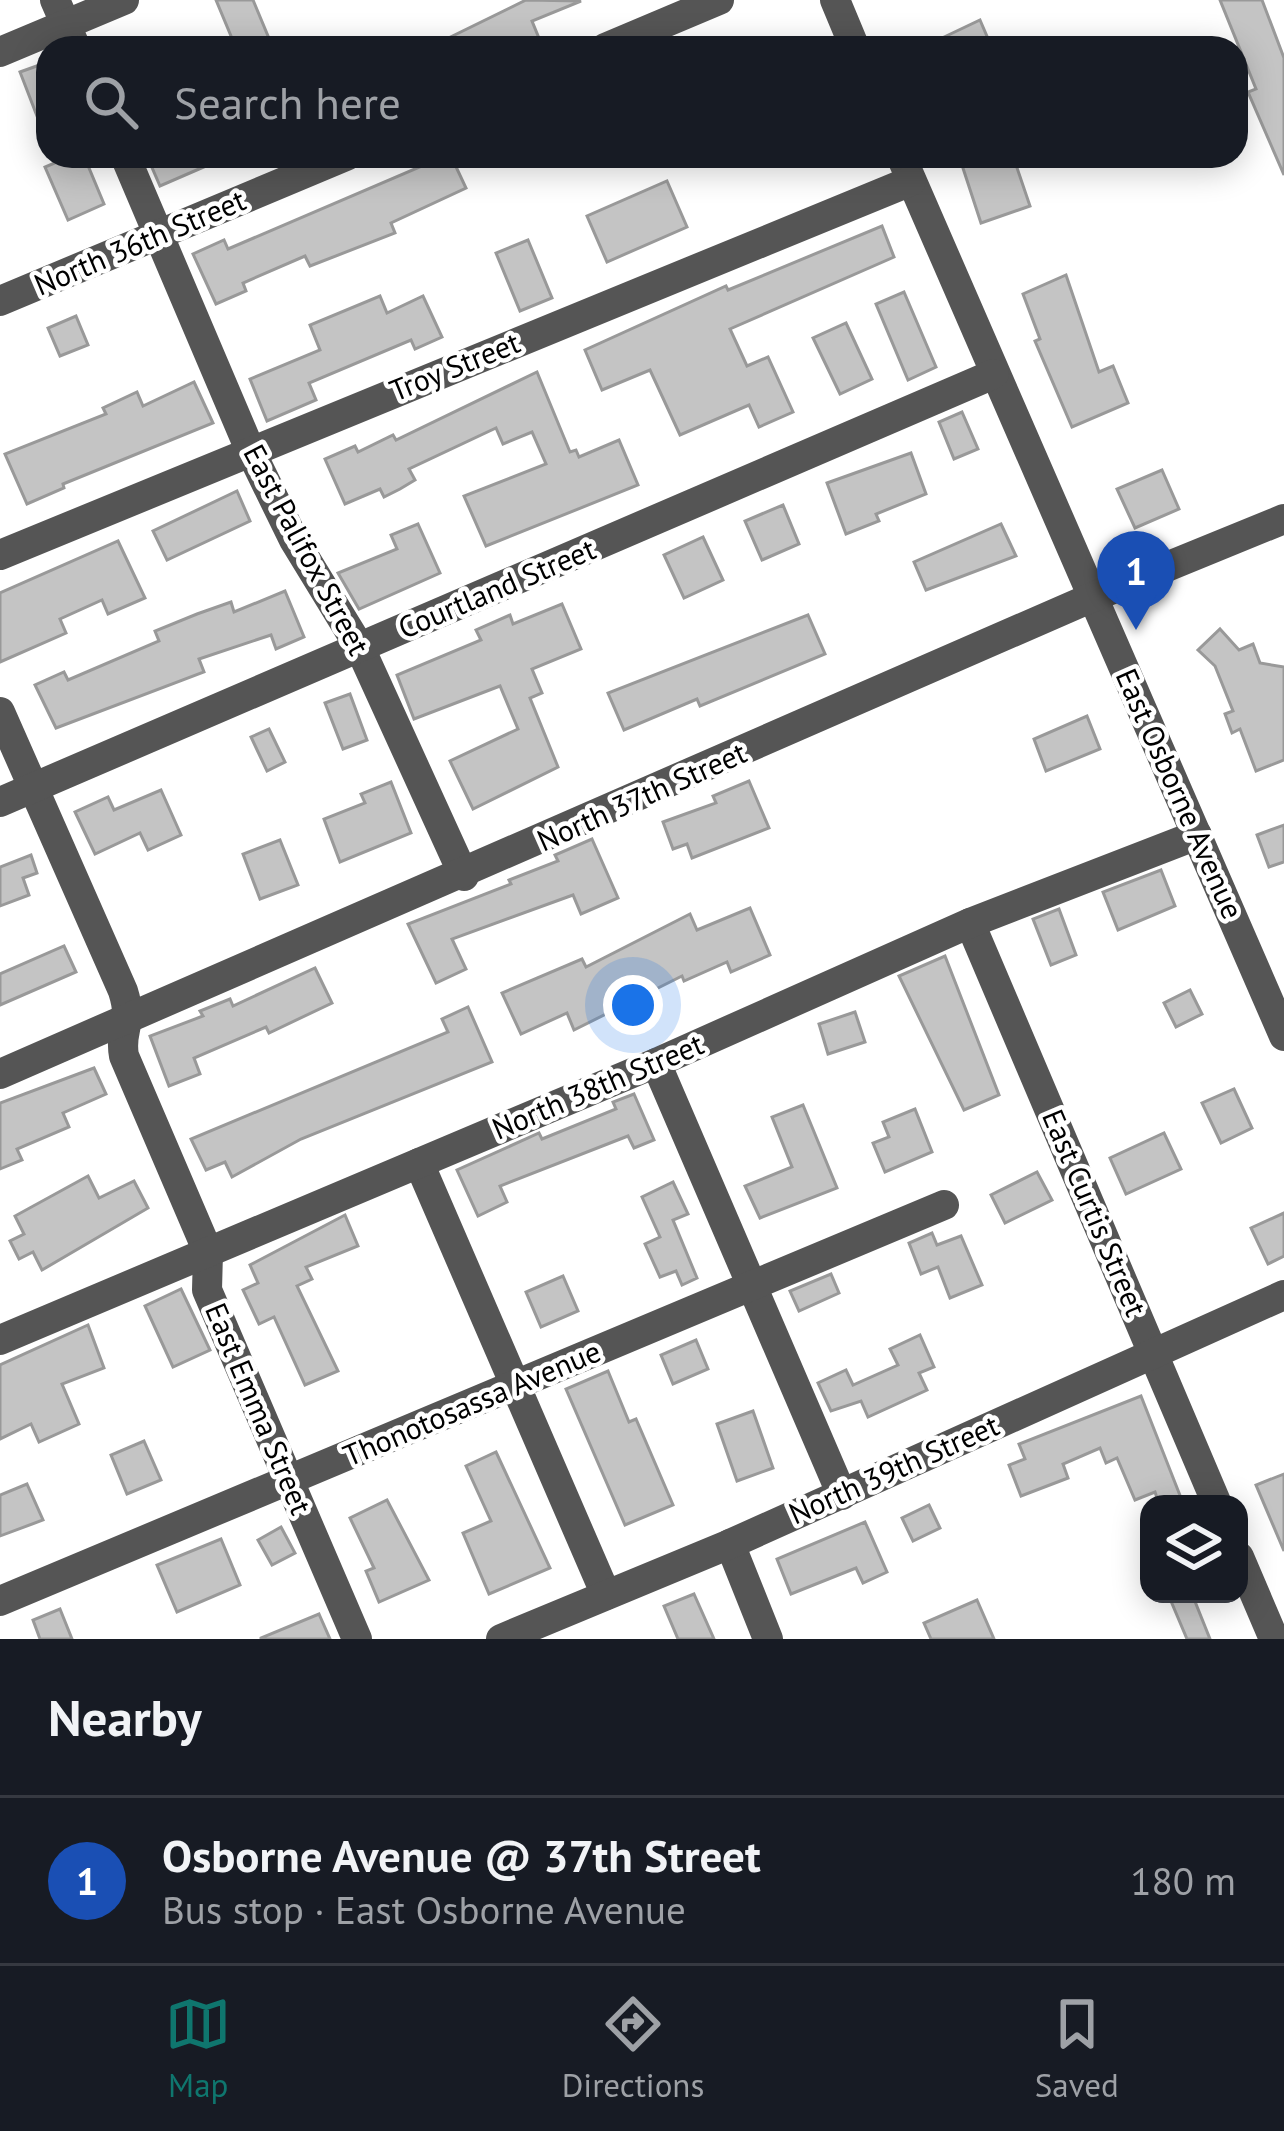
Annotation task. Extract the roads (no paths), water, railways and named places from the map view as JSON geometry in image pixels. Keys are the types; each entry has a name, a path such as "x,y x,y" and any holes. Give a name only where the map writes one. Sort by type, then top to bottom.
{"street":[{"path":"38,36 124,0"},
{"path":"633,36 719,0"},
{"path":"835,0 850,36"},
{"path":"0,52 36,37"},
{"name":"East Palifox Street","path":"130,168 250,450 294,540 360,648 464,876"},
{"name":"North 36th Street","path":"0,302 317,168"},
{"name":"East Osborne Avenue","path":"906,168 1284,1036"},
{"name":"Troy Street","path":"0,555 906,168"},
{"name":"Courtland Street","path":"0,802 994,374"},
{"name":"North 37th Street","path":"0,1074 464,876 1093,597 1284,520"},
{"name":"East Emma Street","path":"0,712 131,1018 122,1043 124,1056 208,1252 207,1290 357,1639"},
{"name":"North 38th Street","path":"0,1340 656,1063 970,922 1197,835"},
{"name":"East Curtis Street","path":"970,922 1213,1495"},
{"path":"656,1063 842,1495"},
{"path":"419,1163 606,1595"},
{"name":"Thonotosassa Avenue","path":"0,1601 944,1205"},
{"name":"North 39th Street","path":"502,1639 842,1495 1284,1295"},
{"path":"730,1544 768,1639"},
{"path":"1248,1578 1274,1639"}],"place":[{"name":"Osborne Avenue @ 37th Street","path":"1136,630"}]}
